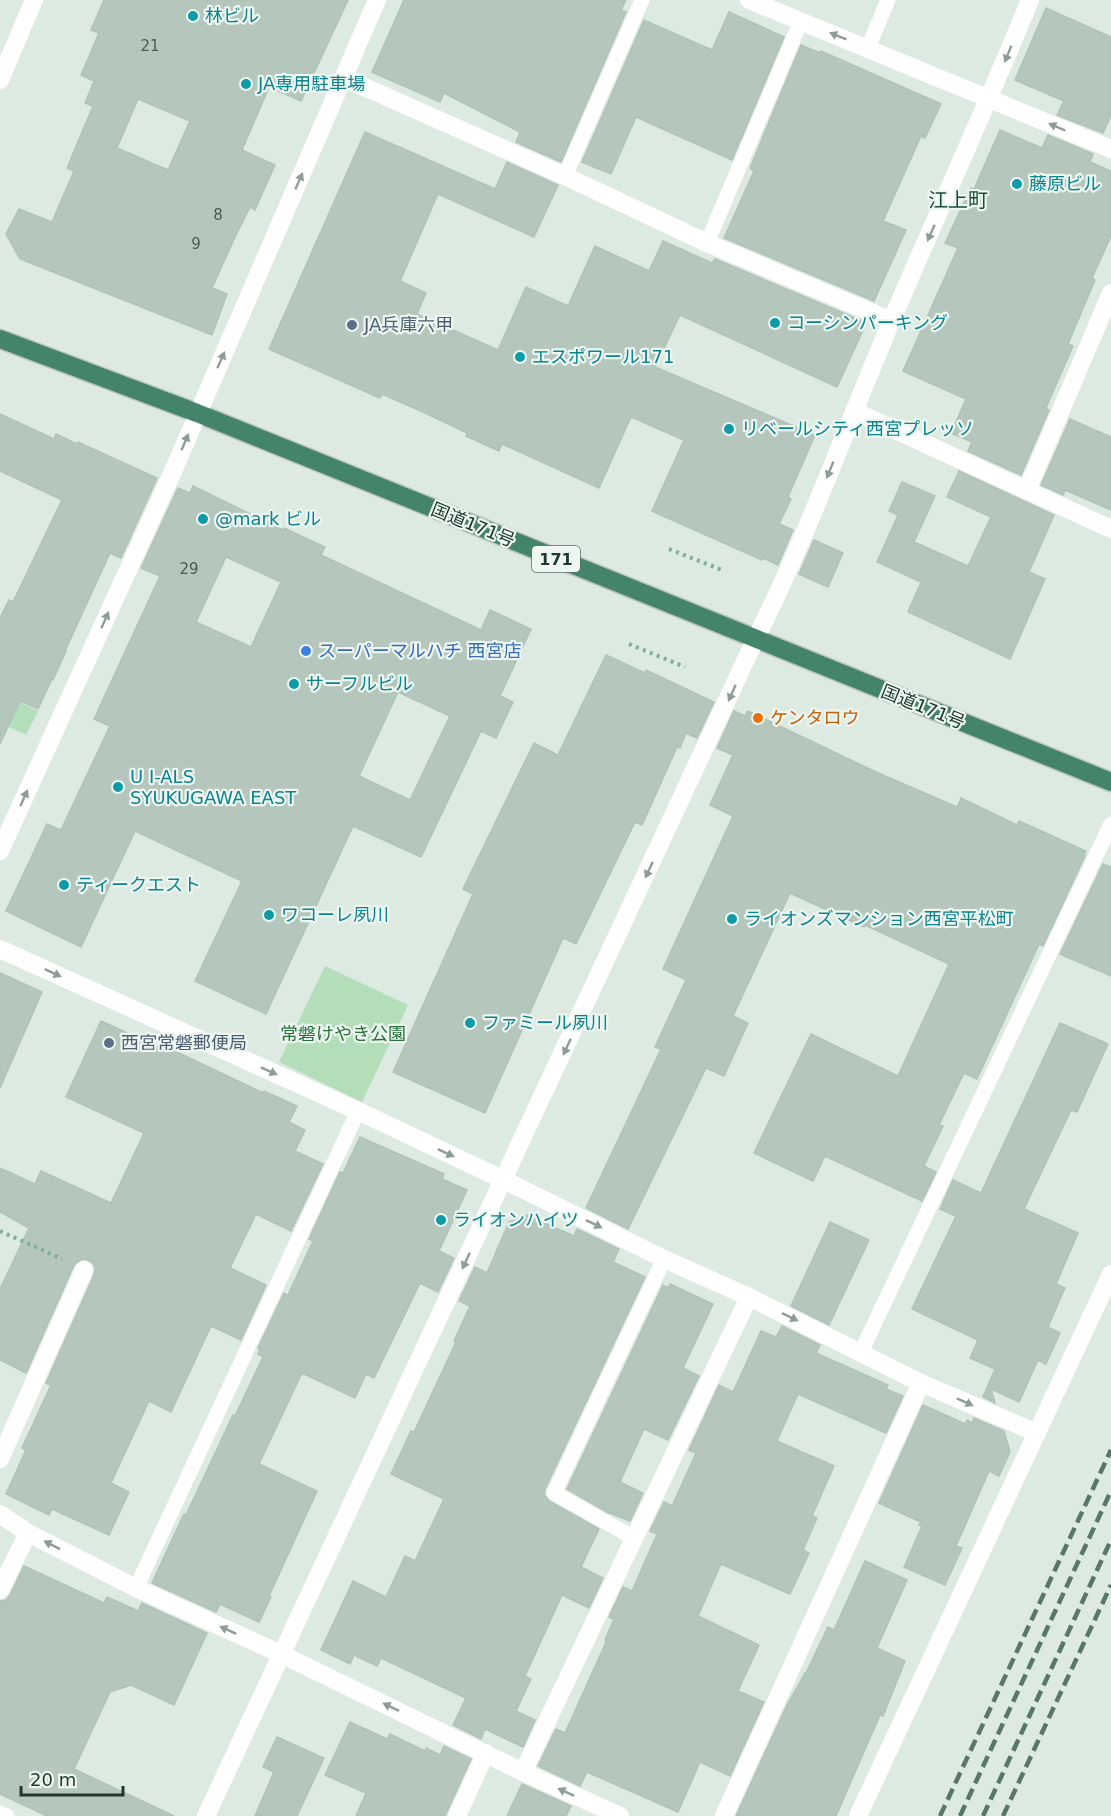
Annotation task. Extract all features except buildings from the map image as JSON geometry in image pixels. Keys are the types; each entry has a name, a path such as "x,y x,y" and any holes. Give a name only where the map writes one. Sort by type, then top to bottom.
{"highway":[{"name":"国道171号","path":"0,339 197,413 1111,782"}],"street":[{"path":"0,80 34,0"},
{"path":"0,851 165,490 377,0"},
{"path":"750,0 1111,150"},
{"path":"206,1816 755,640 782,587 892,321 990,98 1030,0"},
{"path":"344,78 565,176 707,243 892,321"},
{"path":"1027,490 1111,293"},
{"path":"854,411 1111,529"},
{"path":"0,949 358,1111 663,1259 749,1297 921,1383 1037,1433"},
{"path":"0,1459 84,1270"},
{"path":"858,1816 1111,1274"},
{"path":"523,1772 749,1297"},
{"path":"724,1816 921,1383"},
{"path":"0,1514 28,1533 136,1588 281,1654 523,1772 620,1816"},
{"path":"0,1590 28,1533"},
{"path":"457,1816 486,1753"}],"lane":[{"path":"565,176 642,0"},
{"path":"868,48 888,0"},
{"path":"707,243 801,21"},
{"path":"861,1352 1111,824"},
{"path":"136,1588 358,1111"},
{"path":"634,1538 554,1493 663,1259"},
{"path":"0,1813 7,1816"}],"path":[{"path":"669,549 722,570"},
{"path":"629,644 685,667"},
{"path":"0,1231 84,1270"}],"green space":[{"path":"0,693 38,711 26,735 0,723"},
{"name":"常磐けやき公園","path":"325,966 408,1005 362,1102 279,1062"}],"railway":[{"path":"940,1816 1111,1450"},
{"path":"960,1816 1111,1491"},
{"path":"983,1816 1111,1540"},
{"path":"1003,1816 1111,1585"}],"place":[{"name":"林ビル","path":"193,16"},
{"name":"JA専用駐車場","path":"246,84"},
{"name":"藤原ビル","path":"1017,184"},
{"name":"コーシンパーキング","path":"775,323"},
{"name":"JA兵庫六甲","path":"352,325"},
{"name":"エスポワール171","path":"520,357"},
{"name":"リベールシティ西宮プレッソ","path":"729,429"},
{"name":"@mark ビル","path":"203,519"},
{"name":"スーパーマルハチ 西宮店","path":"306,651"},
{"name":"サーフルビル","path":"294,684"},
{"name":"ケンタロウ","path":"758,718"},
{"name":"U I-ALS SYUKUGAWA EAST","path":"118,787"},
{"name":"ティークエスト","path":"64,885"},
{"name":"ワコーレ夙川","path":"269,915"},
{"name":"ライオンズマンション西宮平松町","path":"732,919"},
{"name":"ファミール夙川","path":"470,1023"},
{"name":"西宮常磐郵便局","path":"109,1043"},
{"name":"ライオンハイツ","path":"441,1220"}],"district":[{"name":"江上町","path":"958,200"}]}
